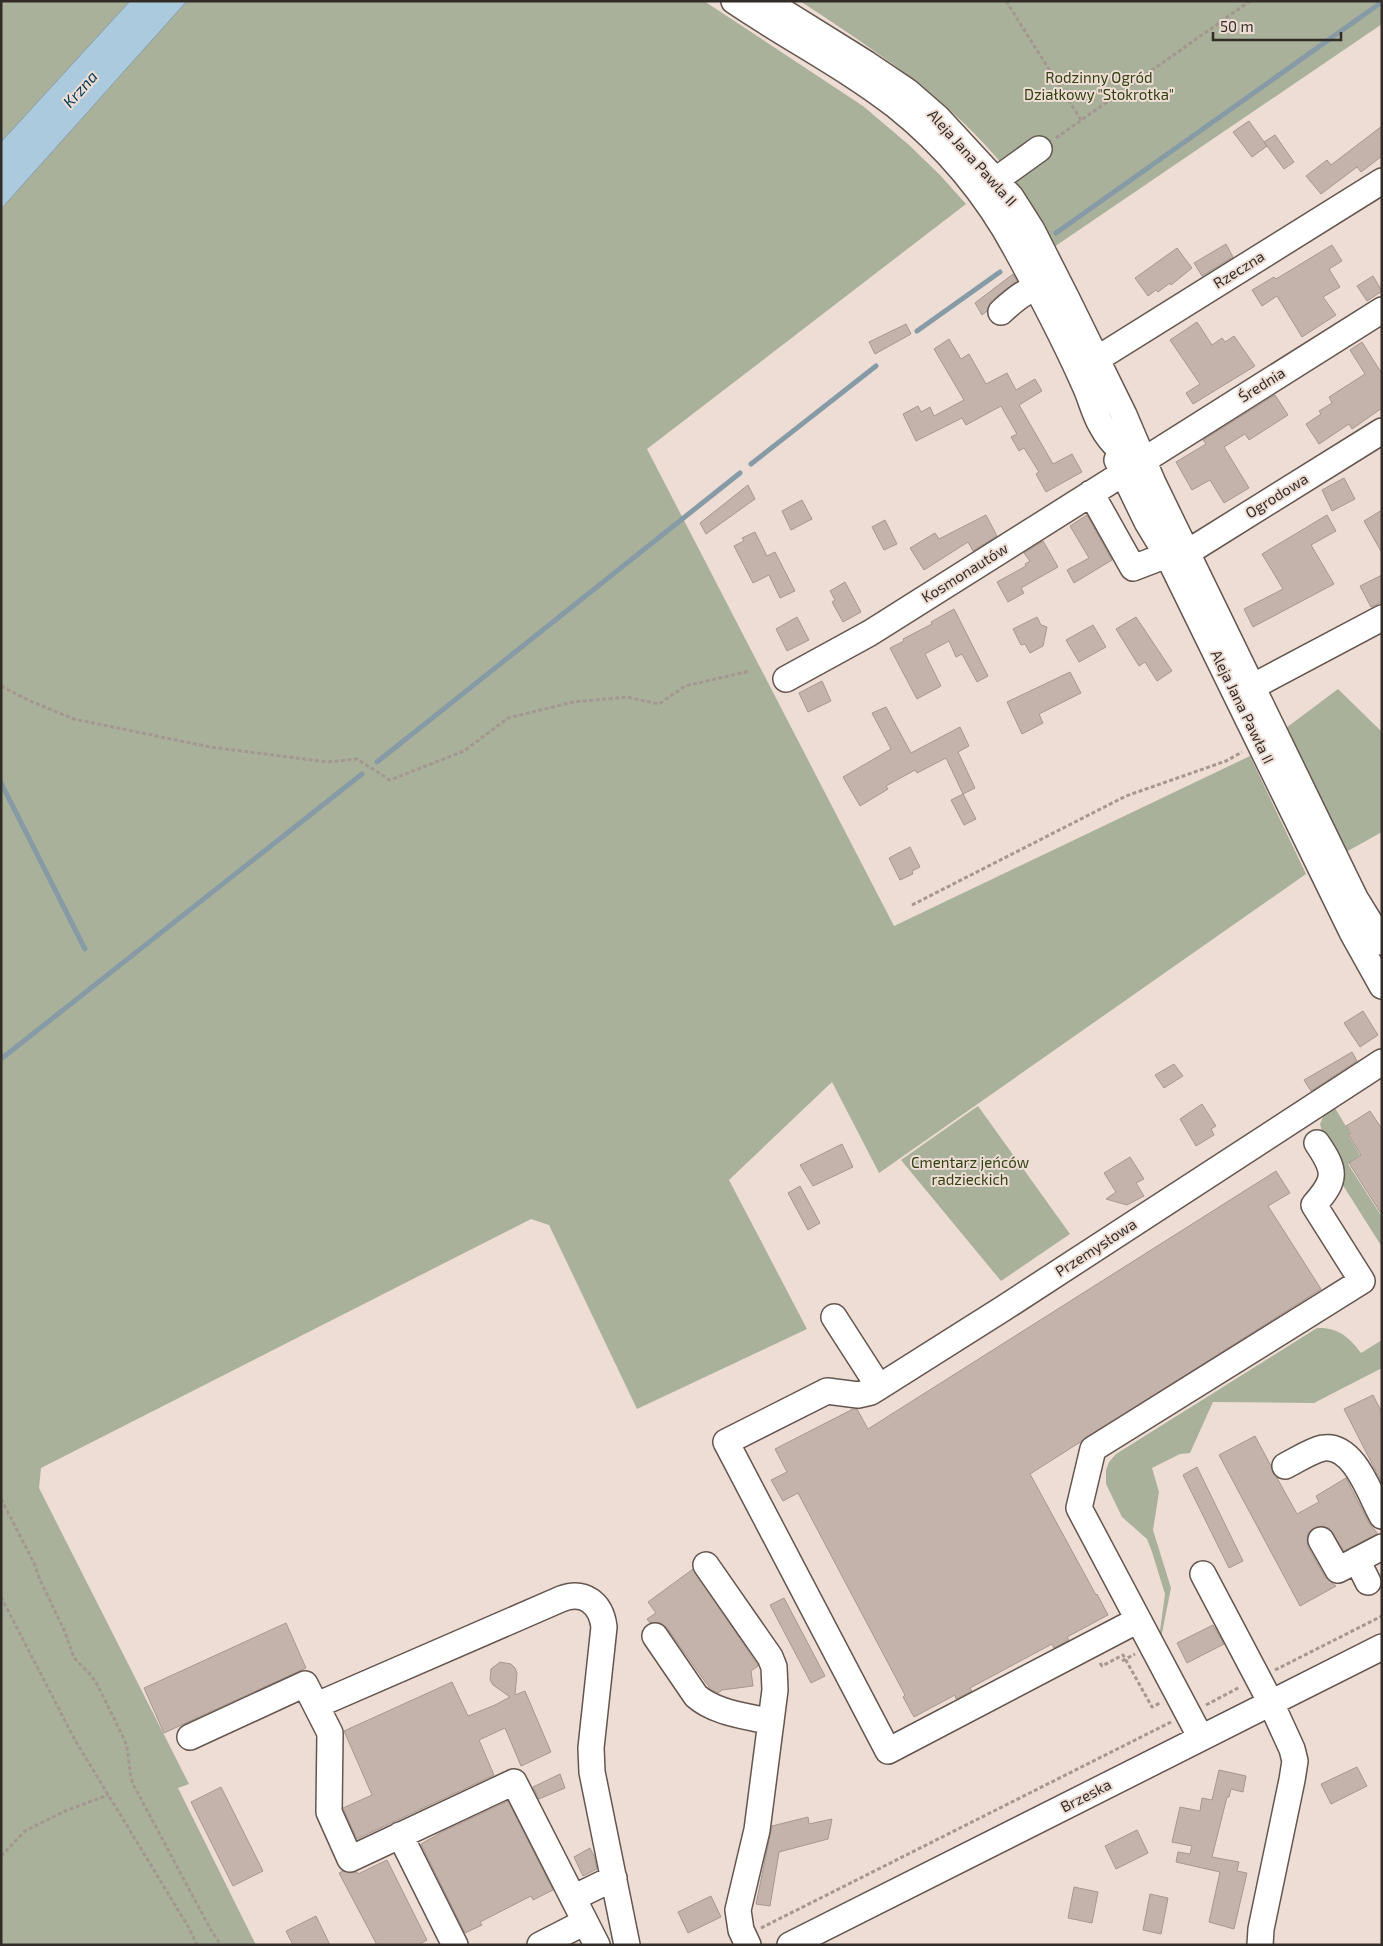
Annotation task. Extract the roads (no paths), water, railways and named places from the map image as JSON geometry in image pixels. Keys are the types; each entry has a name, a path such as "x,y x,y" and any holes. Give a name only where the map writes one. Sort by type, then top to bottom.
{"street":[{"name":"Aleja Jana Pawła II","path":"734,1 856,78 895,106 925,131 975,184 1008,235 1037,288 1086,386 1103,428 1120,450 1133,459 1132,467"},
{"name":"Aleja Jana Pawła II","path":"766,1 907,91 938,118 1011,197 1032,230 1124,415 1132,467 1175,556 1268,738 1355,898 1382,942"},
{"path":"996,180 1039,149"},
{"name":"Rzeczna","path":"1097,360 1382,181"},
{"path":"1001,312 1017,297 1037,288 1048,287 1060,292 1068,300"},
{"name":"Średnia","path":"1132,467 1382,310"},
{"path":"1086,386 1086,376 1097,360"},
{"name":"Ogrodowa","path":"1091,494 1133,568 1175,556 1382,431"},
{"name":"Kosmonautów","path":"786,679 870,633 1132,467"},
{"name":"Aleja Jana Pawła II","path":"1175,556 1252,688 1268,738 1353,934 1382,986"},
{"path":"1252,688 1382,618"},
{"name":"Przemysłowa","path":"1138,1620 888,1751 726,1442 827,1391 858,1395 871,1392 1004,1308 1382,1062"},
{"path":"1201,1738 1079,1508 1093,1449 1362,1281 1314,1205 1324,1193 1333,1176 1329,1160 1317,1143"},
{"path":"834,1317 878,1387"},
{"path":"1285,1466 1323,1448 1333,1448 1343,1452 1350,1458 1357,1469 1382,1516"},
{"path":"1321,1540 1338,1570 1382,1547"},
{"path":"1356,1560 1368,1582"},
{"path":"706,1565 770,1657 774,1667 775,1690 757,1830 738,1910 739,1922 746,1941"},
{"path":"1204,1574 1270,1703 1292,1749 1295,1761 1261,1929 1260,1945"},
{"path":"317,1705 561,1599 575,1595 594,1602 600,1611 604,1627 590,1748 592,1772 627,1945"},
{"path":"655,1636 696,1696 701,1700 713,1707 771,1722"},
{"name":"Brzeska","path":"790,1945 1382,1648"},
{"path":"190,1737 306,1684 330,1733 329,1812 350,1858 514,1782 597,1945"},
{"path":"400,1835 447,1942"},
{"path":"573,1898 614,1878"},
{"path":"540,1945 585,1922"}],"water":[{"name":"Krzna","path":"130,1 187,1 1,209 1,142"}],"waterway":[{"path":"1056,233 1382,2"},
{"path":"917,331 1000,272"},
{"path":"751,464 876,366"},
{"path":"377,762 740,473"},
{"path":"1,1059 362,774"},
{"path":"1,783 85,949"}],"park label":[{"name":"Rodzinny Ogród Działkowy \"Stokrotka\"","path":"1099,86"},
{"name":"Cmentarz jeńców radzieckich","path":"970,1172"}]}
